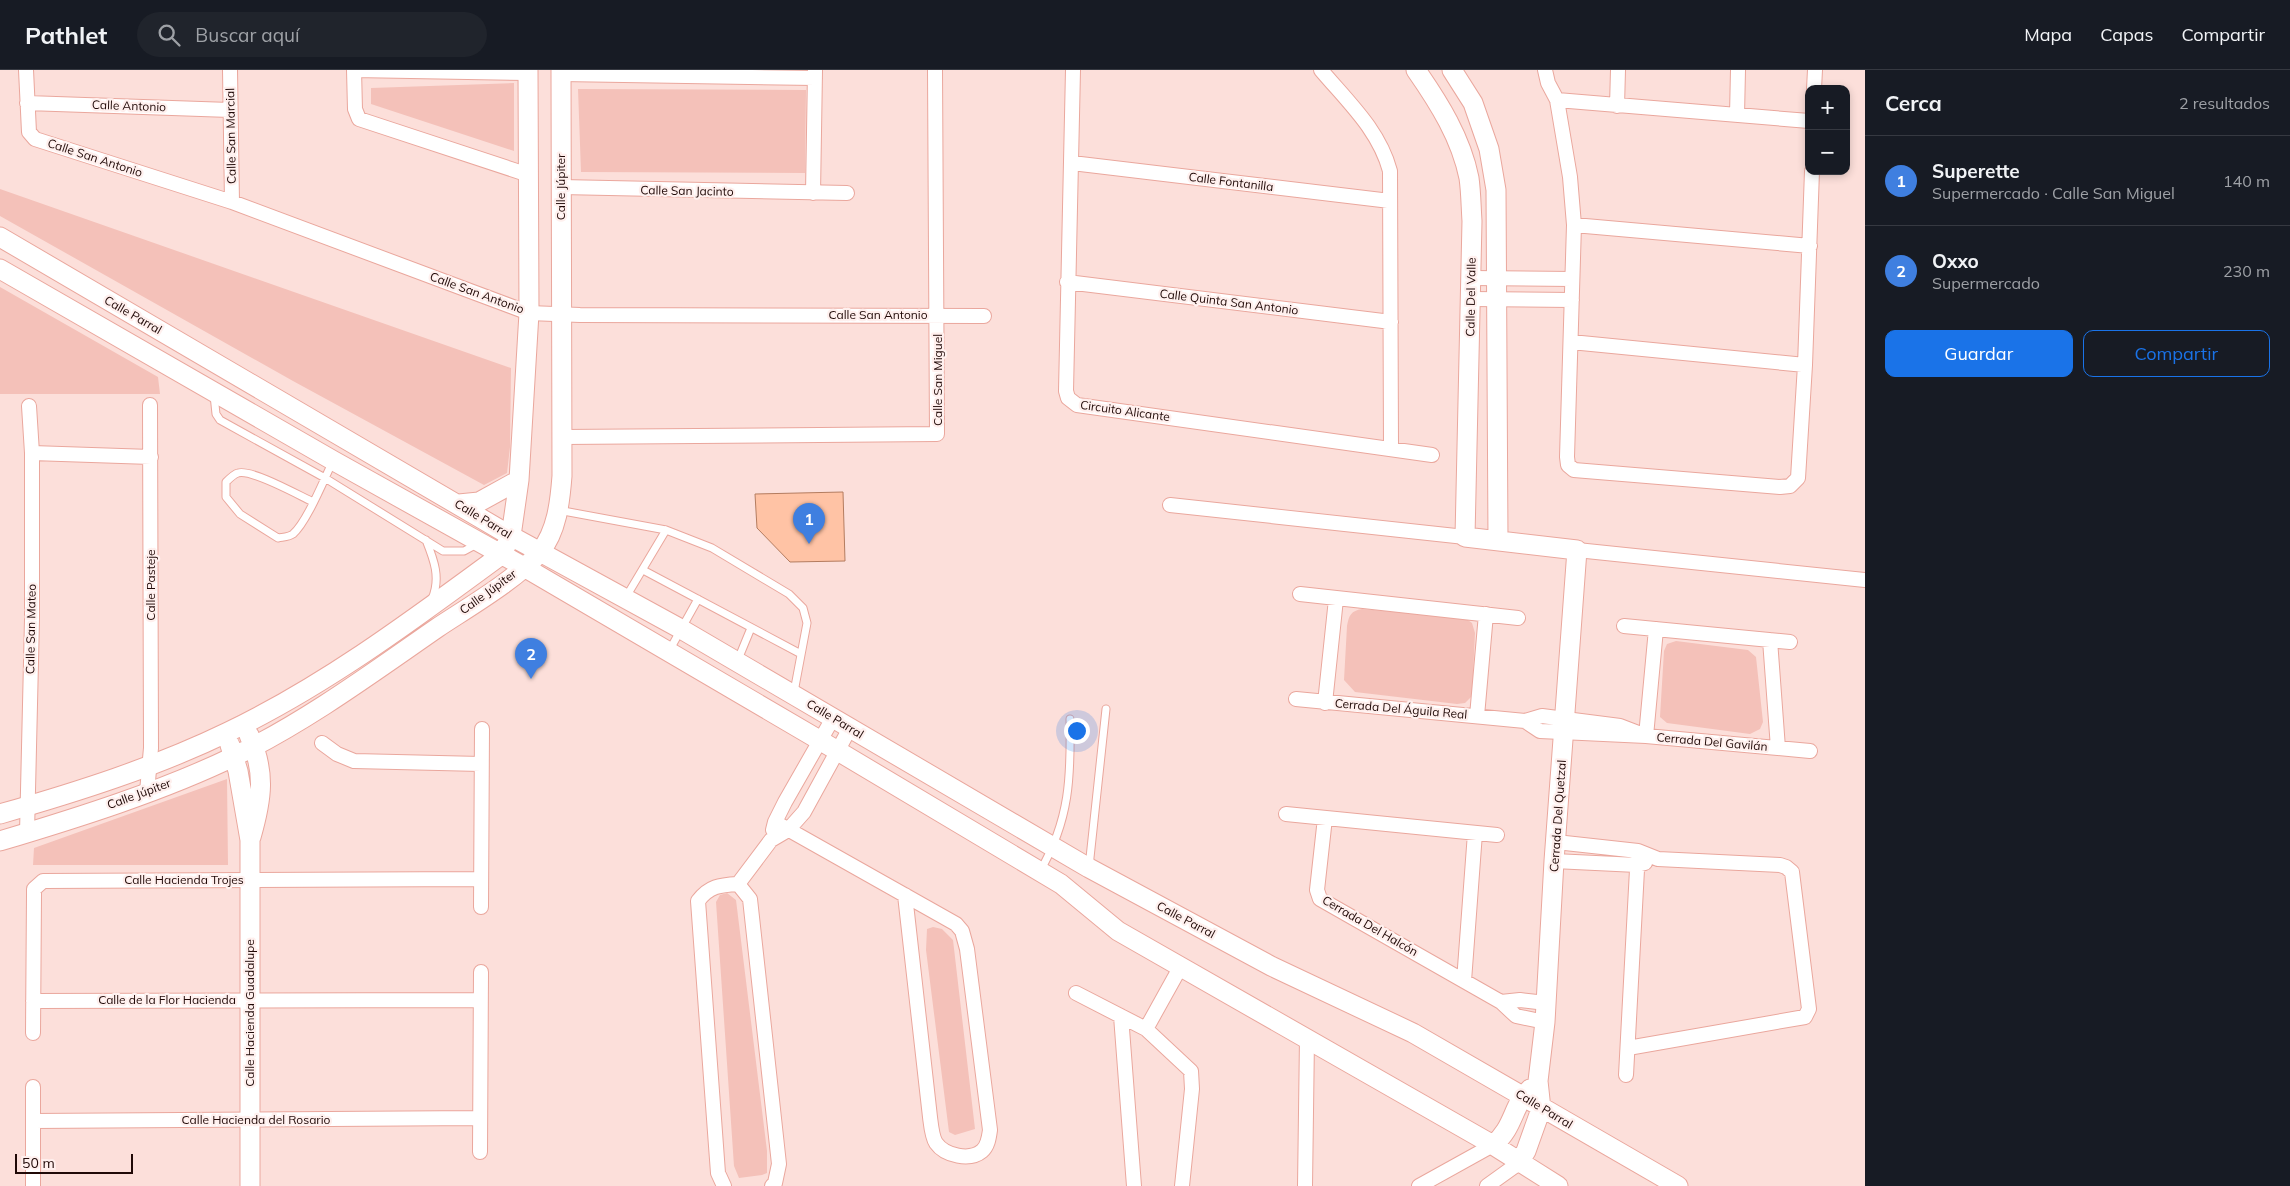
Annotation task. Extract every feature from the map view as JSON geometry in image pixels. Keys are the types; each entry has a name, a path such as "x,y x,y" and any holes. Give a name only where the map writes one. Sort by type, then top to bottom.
{"street":[{"path":"26,70 27,102"},
{"name":"Calle San Marcial","path":"230,70 232,202"},
{"path":"528,71 354,70 355,109 359,119 529,175"},
{"name":"Calle San Miguel","path":"562,437 934,435 938,431 935,70"},
{"name":"Circuito Alicante","path":"1072,70 1072,163 1067,282 1066,391 1071,402 1077,405 1432,454"},
{"path":"1321,70 1375,133 1382,146 1390,171 1391,448"},
{"name":"Calle Del Valle","path":"1416,70 1439,105 1458,140 1468,178 1472,221 1465,537"},
{"name":"Calle Del Valle","path":"1452,70 1472,103 1489,149 1496,190 1498,540"},
{"path":"1545,70 1548,83 1557,100 1570,177 1574,225 1567,458 1568,465 1574,470 1780,487 1790,486 1798,478 1805,365 1812,175"},
{"path":"1617,106 1618,70"},
{"path":"1736,115 1738,70"},
{"path":"1814,70 1814,85"},
{"name":"Calle Júpiter","path":"0,814 149,766 226,734 323,678 428,610 501,555 511,536 519,480 529,313 528,71"},
{"path":"561,72 815,74 813,193"},
{"name":"Calle Júpiter","path":"0,841 147,792 254,746 298,721 362,680 524,567 540,551 555,524 562,476 560,314 561,72"},
{"path":"1557,100 1805,121"},
{"name":"Calle Antonio","path":"27,102 230,110"},
{"name":"Calle San Antonio","path":"27,102 29,128 35,139 232,202 529,313 984,316"},
{"name":"Calle Fontanilla","path":"1072,163 1390,201"},
{"name":"Calle San Jacinto","path":"561,187 848,193"},
{"path":"1574,225 1810,246"},
{"name":"Calle Parral","path":"0,237 511,536 624,600 681,629 1089,868 1271,966 1413,1033 1541,1109 1678,1186"},
{"name":"Calle Parral","path":"0,269 334,461 524,567 821,741 1061,884 1118,931 1307,1038 1558,1186"},
{"path":"1471,278 1572,279"},
{"name":"Calle Quinta San Antonio","path":"1067,282 1391,322"},
{"path":"1470,299 1572,300"},
{"path":"1571,342 1805,365"},
{"name":"Calle Pasteje","path":"147,792 149,766 150,405"},
{"name":"Calle San Mateo","path":"27,832 32,619 32,453 29,406"},
{"path":"32,453 151,457"},
{"path":"459,504 478,502 519,480"},
{"path":"1170,505 1865,580"},
{"name":"Cerrada Del Quetzal","path":"1541,1109 1538,1081 1546,1013 1554,862 1577,550"},
{"path":"1300,594 1518,618"},
{"name":"Cerrada Del Águila Real","path":"1325,703 1336,599"},
{"name":"Cerrada Del Águila Real","path":"1477,716 1486,614"},
{"path":"1624,626 1790,642"},
{"name":"Cerrada Del Gavilán","path":"1646,736 1656,629"},
{"name":"Cerrada Del Gavilán","path":"1770,640 1778,748"},
{"name":"Cerrada Del Águila Real","path":"1296,699 1525,721 1540,731 1565,726"},
{"path":"771,840 774,822 833,718"},
{"name":"Calle Hacienda Guadalupe","path":"245,724 259,764 261,801 250,840"},
{"name":"Cerrada Del Gavilán","path":"1565,726 1646,736 1810,751"},
{"path":"724,1186 718,1173 698,901 704,893 715,886 738,884 771,840 788,830 804,812 850,728"},
{"path":"481,907 482,729"},
{"name":"Calle Hacienda Guadalupe","path":"226,734 234,756 250,840 250,1186"},
{"path":"322,743 337,754 354,760 481,764"},
{"path":"1286,814 1498,835"},
{"name":"Cerrada Del Halcón","path":"1325,818 1317,890 1320,899 1501,1002 1516,1016 1546,1013"},
{"path":"774,822 905,895 956,924 962,931 966,941 990,1130 987,1144 981,1152 967,1156 946,1153 935,1142 930,1117 905,895"},
{"path":"1464,981 1475,833"},
{"path":"1556,842 1638,851 1658,859"},
{"path":"1626,1075 1638,851"},
{"path":"1554,862 1637,865 1658,859 1780,865 1790,869 1794,878 1809,1009 1805,1017 1628,1048"},
{"name":"Calle Hacienda Trojes","path":"33,1033 34,889 43,881 481,879"},
{"path":"738,884 750,899 778,1164 775,1183 772,1186"},
{"path":"1146,1029 1181,966"},
{"path":"480,1152 481,972"},
{"path":"1076,993 1146,1029 1191,1071 1192,1089 1182,1186"},
{"name":"Calle de la Flor Hacienda","path":"33,1001 480,1000"},
{"path":"1121,1016 1134,1186"},
{"path":"1305,1186 1307,1038"},
{"path":"1419,1186 1493,1146 1504,1136 1522,1096 1538,1081"},
{"path":"33,1087 33,1186"},
{"path":"1488,1186 1519,1163 1526,1151 1541,1109"},
{"name":"Calle Hacienda del Rosario","path":"33,1121 480,1118"}],"lane":[{"path":"214,392 214,408 220,420 325,478 443,551 464,551 479,543"},
{"path":"313,502 266,479 245,472 236,473 226,482 226,497 240,514 278,538 291,535 300,527 313,502 325,478 334,461"},
{"path":"558,510 666,530 712,548 789,594 803,608 807,623 793,694"},
{"path":"624,600 666,530"},
{"path":"426,540 437,573 437,588 428,610"},
{"path":"643,570 801,654"},
{"path":"668,652 698,599"},
{"path":"737,662 751,628"},
{"path":"1089,868 1106,710"},
{"path":"1040,871 1054,847 1069,790 1070,719"}],"shaded area":[{"path":"514,83 514,151 371,104 371,88"},
{"path":"578,89 806,90 805,173 581,172"},
{"path":"0,189 511,368 510,447 507,473 484,485 293,381 0,216"},
{"path":"0,287 158,377 160,394 0,394"},
{"path":"1362,609 1465,618 1472,623 1475,633 1472,696 1465,703 1457,704 1355,692 1344,680 1347,626 1351,614"},
{"path":"1676,641 1748,650 1756,657 1763,722 1760,729 1750,734 1667,723 1660,717 1664,651 1667,644"},
{"path":"227,779 228,865 33,865 34,848"},
{"path":"727,893 736,900 767,1151 767,1173 739,1178 734,1166 716,902 720,895"},
{"path":"933,927 942,929 953,940 975,1129 955,1135 949,1132 926,950 927,929"}],"building":[{"path":"843,492 845,561 790,562 757,528 755,494"}],"place":[{"name":"Superette","path":"809,544"},
{"name":"Oxxo","path":"531,679"}]}
